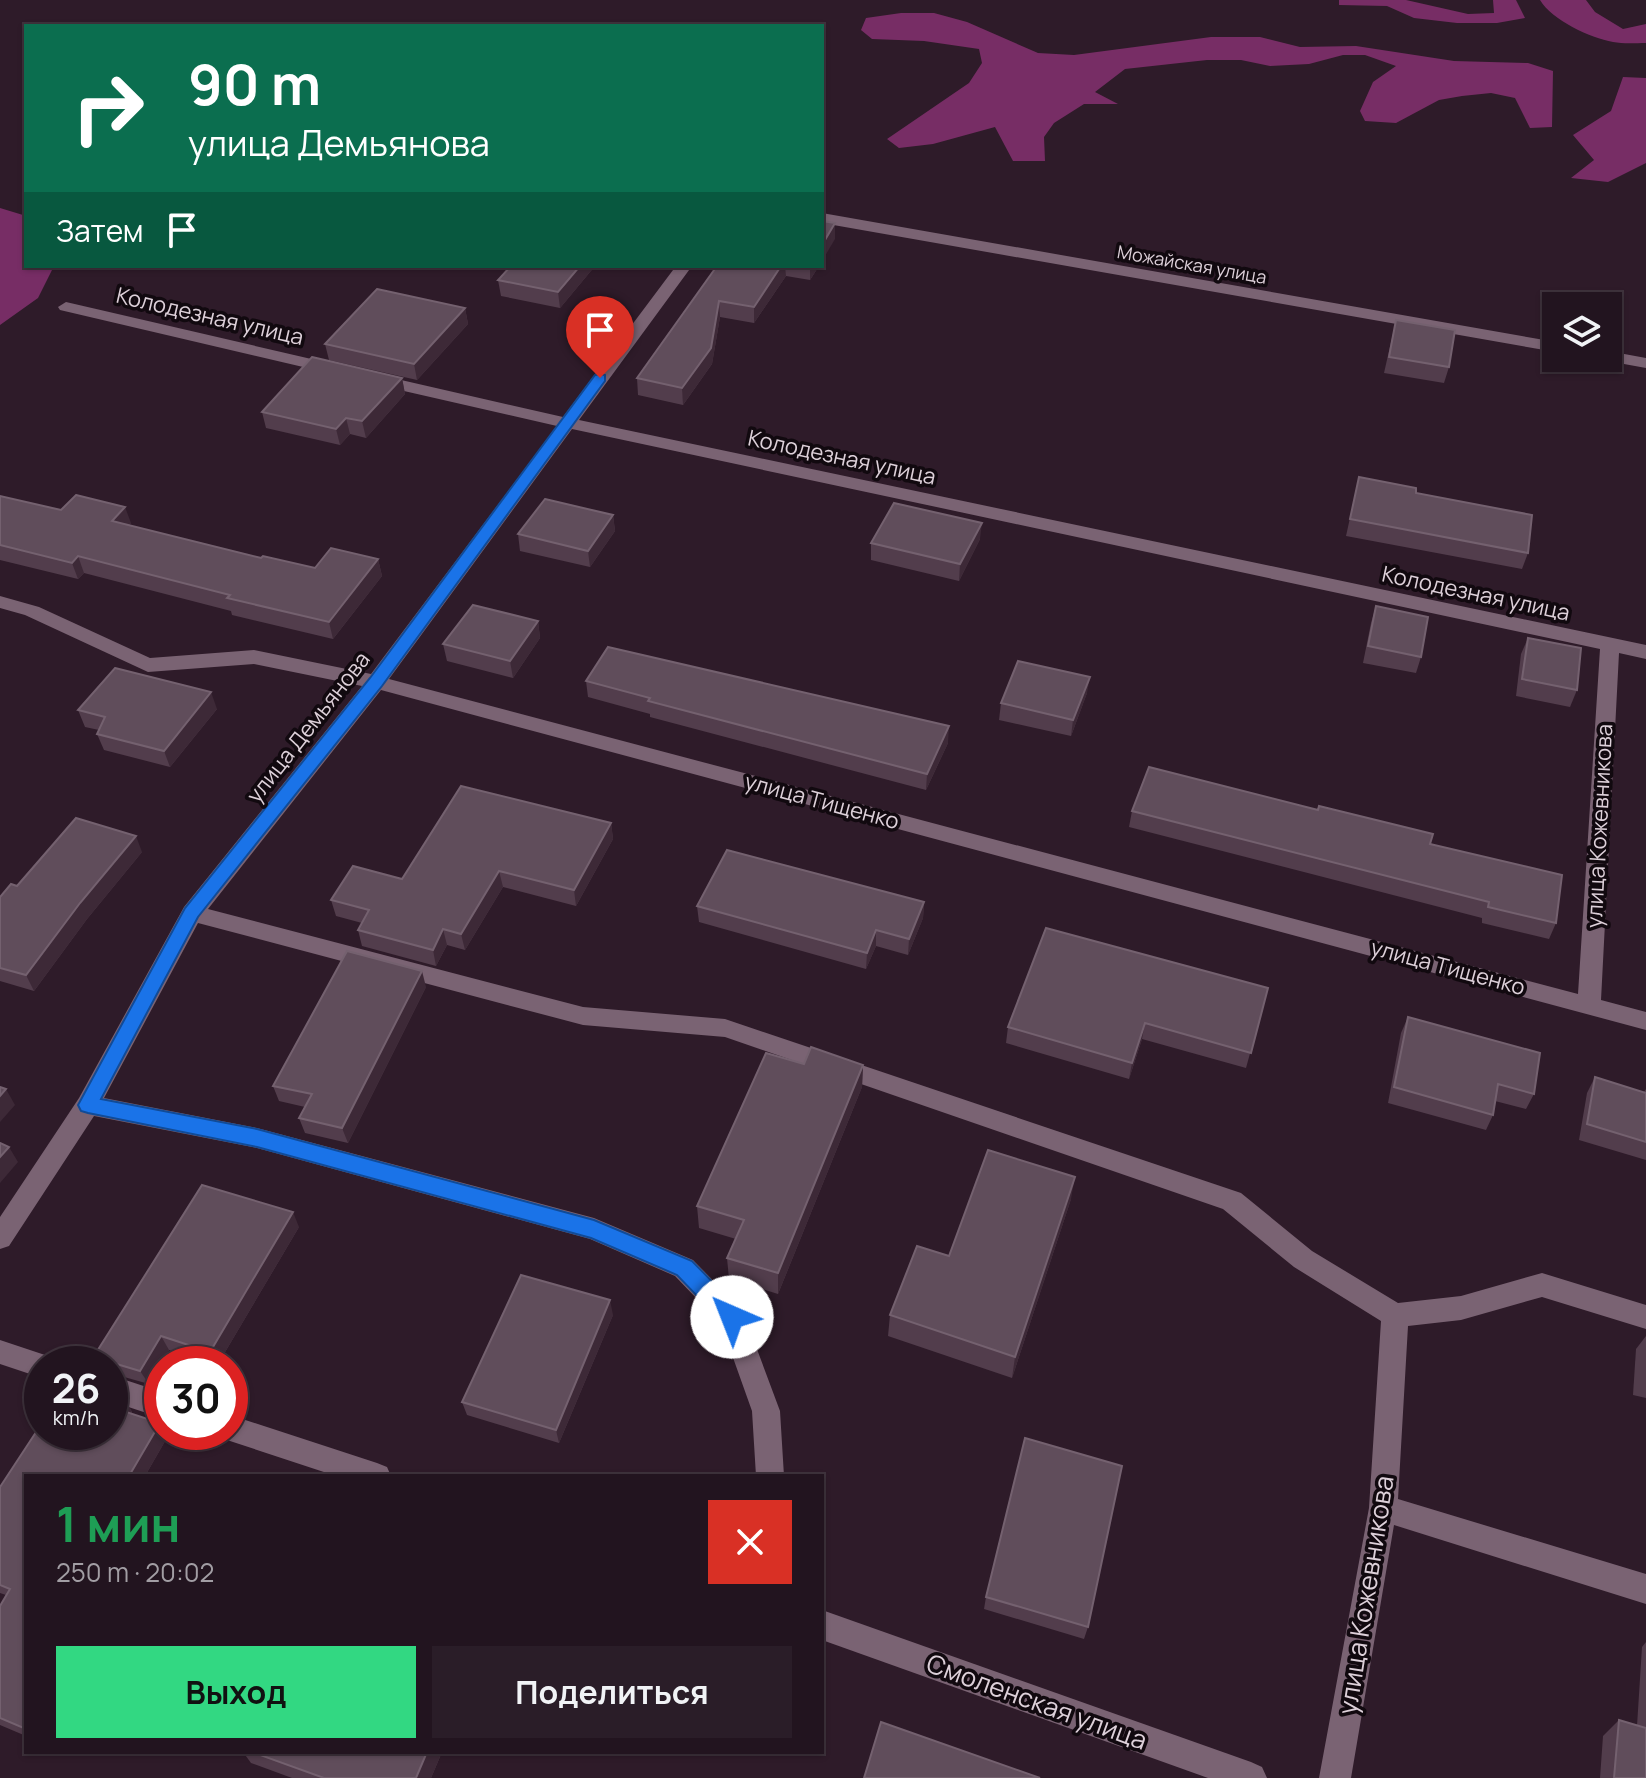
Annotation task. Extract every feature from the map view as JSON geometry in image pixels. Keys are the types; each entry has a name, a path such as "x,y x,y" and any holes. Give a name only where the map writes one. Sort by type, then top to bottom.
{"street":[{"name":"Можайская улица","path":"824,218 1542,345"},
{"name":"улица Демьянова","path":"0,1238 88,1105 192,913 376,682 682,268"},
{"name":"Колодезная улица","path":"66,307 566,423 1646,652"},
{"path":"1622,359 1646,363"},
{"name":"улица Тищенко","path":"0,602 32,611 148,665 254,657 376,682 1646,1021"},
{"name":"улица Кожевникова","path":"1589,1005 1610,646"},
{"path":"192,913 583,1016 725,1028 1232,1201 1303,1259 1395,1315 1461,1308 1542,1285 1646,1317"},
{"path":"88,1105 257,1138 594,1229 684,1268 732,1317 766,1411 770,1474"},
{"name":"улица Кожевникова","path":"1335,1778 1383,1508 1395,1315"},
{"path":"0,1352 24,1360"},
{"path":"248,1434 371,1474"},
{"path":"1383,1508 1646,1589"},
{"name":"Смоленская улица","path":"824,1626 1251,1778"}],"shaded area":[{"path":"1339,0 1406,0 1468,14 1494,13 1493,0 1516,0 1525,18 1497,23 1457,23 1414,18 1387,6 1339,5"},
{"path":"1540,0 1586,0 1595,12 1623,29 1646,24 1646,43 1617,43 1594,37 1562,21"},
{"path":"901,13 934,13 967,22 1038,53 1074,55 1211,37 1260,37 1300,47 1356,46 1454,61 1528,63 1553,71 1552,127 1530,128 1515,98 1491,93 1439,100 1396,123 1365,121 1360,111 1373,82 1396,66 1365,55 1343,55 1309,64 1270,66 1241,60 1207,60 1125,69 1095,92 1118,104 1084,104 1054,123 1044,137 1045,161 1013,161 995,127 933,144 899,148 887,139 969,83 982,63 979,49 924,41 872,39 861,30 866,18"},
{"path":"1623,77 1646,78 1646,163 1608,182 1571,178 1594,160 1573,135 1611,111"},
{"path":"0,208 24,214 24,268 53,268 38,298 0,325"}],"building":[{"path":"824,221 835,223 824,242"},
{"path":"509,268 578,268 558,292 498,280"},
{"path":"716,268 780,268 754,307 719,301 711,348 682,388 637,378"},
{"path":"377,289 465,308 414,364 325,344"},
{"path":"1396,320 1455,330 1449,367 1389,357"},
{"path":"312,357 402,378 362,421 346,418 336,429 262,412"},
{"path":"1359,477 1416,488 1416,493 1532,515 1528,553 1350,519"},
{"path":"76,495 125,507 112,521 261,558 315,568 331,548 378,559 329,622 227,598 230,595 78,556 72,563 0,545 0,496 61,510"},
{"path":"545,499 613,515 588,551 518,534"},
{"path":"894,503 982,523 960,564 871,543"},
{"path":"473,605 538,621 510,661 443,644"},
{"path":"1376,606 1428,617 1421,657 1368,646"},
{"path":"1528,638 1581,648 1577,690 1522,679"},
{"path":"608,647 949,726 927,774 648,701 650,698 586,681"},
{"path":"1018,661 1090,677 1073,720 1001,703"},
{"path":"115,668 211,692 164,751 97,734 105,717 78,710"},
{"path":"1149,767 1318,810 1319,806 1433,834 1430,844 1562,875 1556,923 1488,907 1489,902 1132,811"},
{"path":"461,786 611,823 574,890 499,871 461,934 443,929 433,950 358,930 369,910 331,900 353,866 402,879"},
{"path":"76,818 136,836 26,975 0,968 0,897 11,884 17,886"},
{"path":"727,850 924,902 909,939 876,930 867,953 697,906"},
{"path":"1046,928 1268,988 1251,1053 1145,1023 1132,1063 1008,1027"},
{"path":"347,951 422,971 342,1128 299,1118 312,1094 273,1086"},
{"path":"1408,1017 1540,1053 1534,1094 1498,1084 1493,1115 1394,1087"},
{"path":"811,1047 863,1065 778,1273 727,1258 744,1220 697,1206 766,1053 804,1064"},
{"path":"1595,1077 1646,1093 1646,1142 1587,1124"},
{"path":"0,1143 9,1147 0,1157"},
{"path":"988,1150 1075,1177 1015,1357 890,1315 917,1246 949,1256"},
{"path":"202,1185 293,1212 214,1346 192,1346 161,1336 155,1346 144,1346 144,1364 140,1371 128,1367 128,1346 100,1346"},
{"path":"521,1275 610,1300 556,1430 462,1402"},
{"path":"128,1413 144,1418 144,1450 130,1474 24,1474 24,1728 0,1718 0,1606 10,1589 0,1585 0,1487 24,1450 128,1450"},
{"path":"1025,1438 1122,1466 1088,1627 986,1597"},
{"path":"1619,1720 1646,1728 1646,1778 1614,1778"},
{"path":"881,1722 1040,1778 864,1778"},
{"path":"258,1754 426,1754 416,1778 324,1778"}],"route":[{"path":"600,378 376,682 192,913 88,1105 257,1138 594,1229 684,1268 732,1317"}]}
